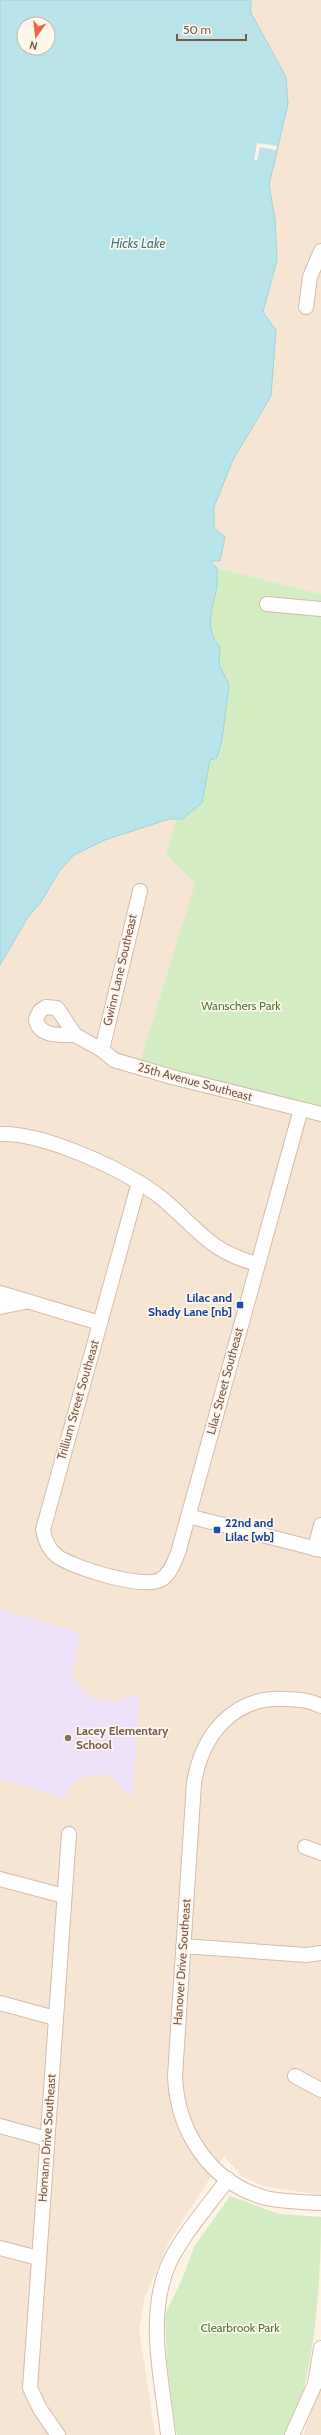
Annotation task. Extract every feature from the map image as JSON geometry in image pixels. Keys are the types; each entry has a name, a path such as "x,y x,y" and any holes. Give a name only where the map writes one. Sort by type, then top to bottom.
{"street":[{"path":"306,307 310,277 321,251"},
{"path":"267,604 321,608"},
{"name":"Gwinn Lane Southeast","path":"102,1050 140,891"},
{"name":"25th Avenue Southeast","path":"75,1035 102,1050 114,1060 136,1067 321,1114"},
{"name":"Lilac Street Southeast","path":"114,1576 137,1582 160,1580 170,1572 178,1553 301,1109"},
{"path":"0,1134 32,1138 110,1166 139,1182 164,1201 205,1240 233,1258 257,1264"},
{"name":"Trillium Street Southeast","path":"114,1576 63,1560 49,1548 43,1530 139,1182"},
{"path":"0,1293 100,1323"},
{"path":"0,1307 27,1301"},
{"path":"188,1516 318,1550 321,1525"},
{"name":"Hanover Drive Southeast","path":"321,1706 301,1700 264,1700 249,1704 221,1724 210,1736 201,1752 194,1782 175,2076 176,2098 180,2114 197,2150 228,2179 246,2190 267,2198 321,2203"},
{"name":"Homann Drive Southeast","path":"58,2435 40,2409 30,2388 69,1834"},
{"path":"305,1847 321,1852"},
{"path":"0,1879 64,1896"},
{"path":"184,1946 306,1955 321,1953"},
{"path":"0,2003 55,2018"},
{"path":"295,2076 321,2090"},
{"path":"0,2126 47,2139"},
{"path":"168,2435 155,2319 161,2288 170,2262 186,2235 228,2179"},
{"path":"0,2248 38,2258"},
{"path":"292,2435 315,2384 321,2348"}],"shaded area":[{"path":"251,0 321,0 321,594 217,568 210,560 214,528 214,507 233,460 271,396 276,330 263,312 277,260 275,219 269,185 288,104 286,77 251,13"},
{"path":"169,819 176,819 166,855 195,883 140,1062 321,1109 321,2195 263,2186 242,2176 224,2156 169,2242 145,2297 139,2329 155,2435 0,2435 0,965 28,917 41,902 60,870 74,855 105,840"},
{"name":"Lacey Elementary School","path":"0,1609 80,1633 72,1675 75,1682 92,1698 113,1701 140,1695 133,1794 127,1794 116,1781 105,1775 90,1775 77,1780 69,1788 65,1798 0,1780"},
{"path":"321,2385 321,2435 303,2435"}],"green space":[{"name":"Wanschers Park","path":"217,568 321,594 321,1109 140,1062 195,883 166,855 176,819 182,819 202,803 210,760 229,685 219,664 220,647 212,634 210,620 217,585"},
{"name":"Clearbrook Park","path":"230,2196 279,2214 321,2217 320,2270 315,2329 305,2386 288,2435 177,2435 167,2363 165,2315 183,2277 194,2247"}],"water":[{"name":"Hicks Lake","path":"0,0 251,0 251,13 286,77 288,104 269,185 275,219 277,260 263,312 276,330 271,396 233,460 214,507 214,528 225,537 220,561 210,561 217,568 217,588 210,620 212,634 220,647 219,664 229,685 222,740 217,758 210,760 202,803 182,819 169,819 105,840 74,855 60,870 41,902 28,917 0,965"}],"pier":[{"path":"257,143 277,146 276,150 260,147 257,160 254,160"}],"place":[{"name":"Lilac and Shady Lane [nb]","path":"240,1305"},
{"name":"22nd and Lilac [wb]","path":"217,1530"},
{"name":"Lacey Elementary School","path":"68,1738"}]}
